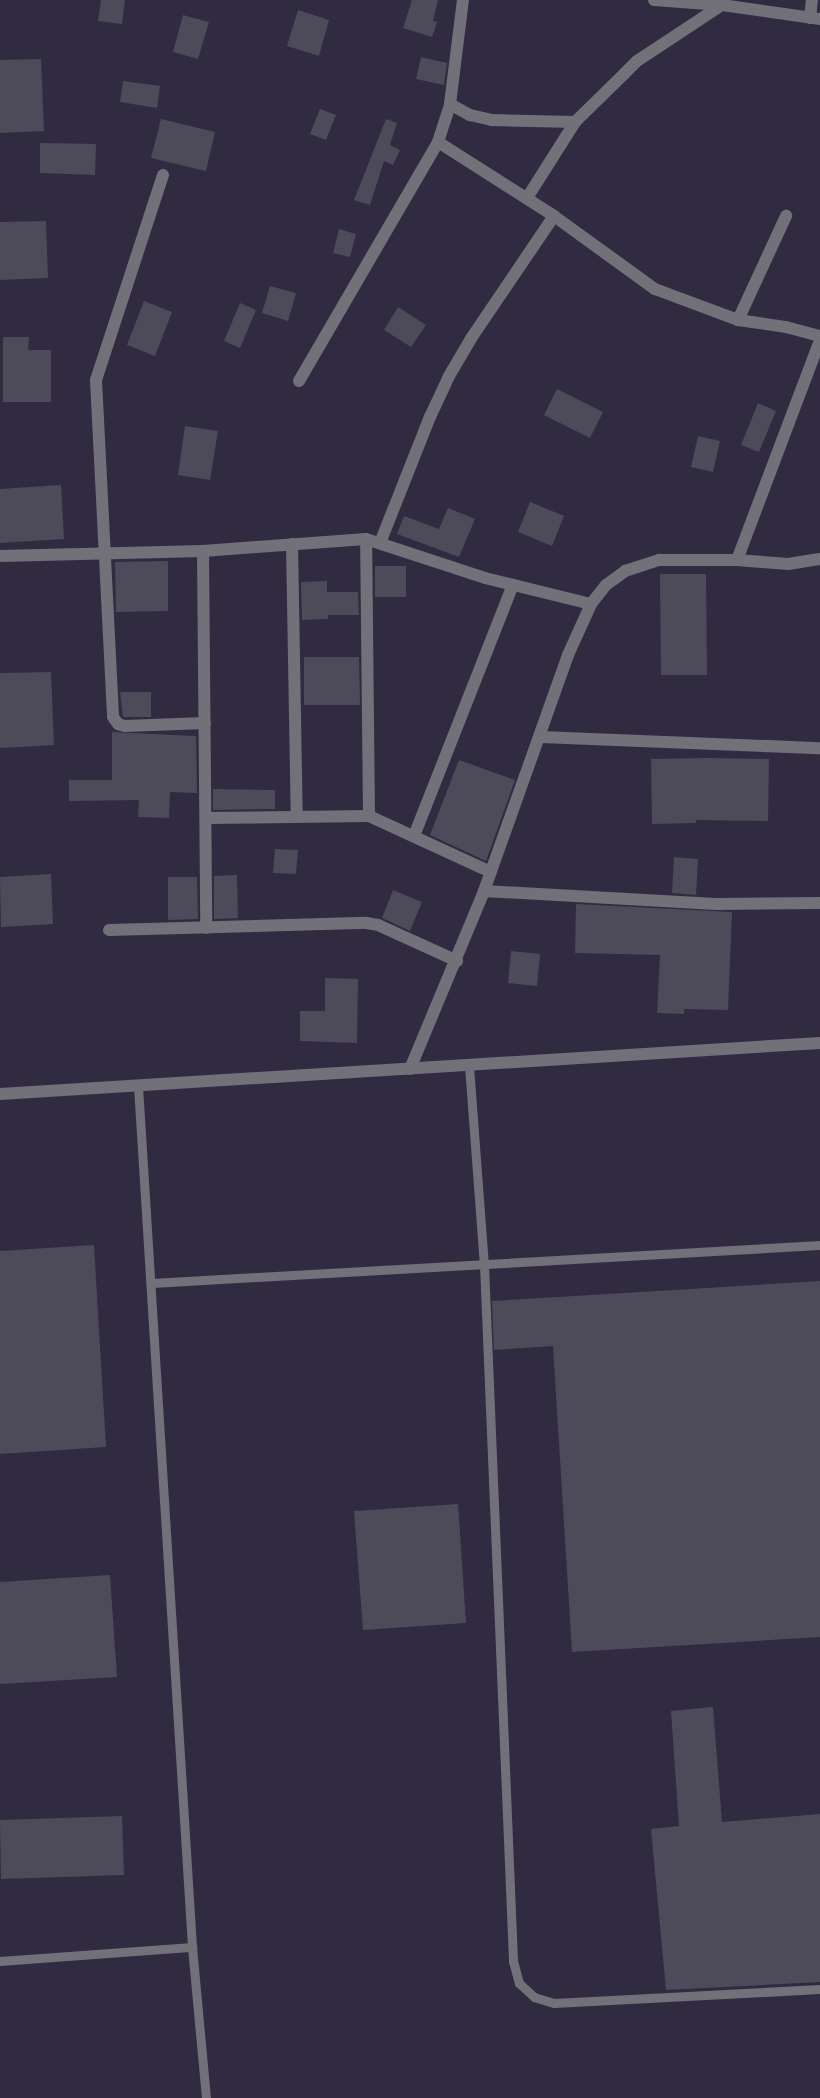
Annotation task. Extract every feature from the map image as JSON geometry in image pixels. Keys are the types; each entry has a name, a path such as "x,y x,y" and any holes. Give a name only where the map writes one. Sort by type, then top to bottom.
{"street":[{"path":"299,381 438,142 450,104 463,0"},
{"path":"654,0 722,5 815,18 812,0"},
{"path":"527,198 575,122 638,61 722,5"},
{"path":"450,104 470,115 492,120 575,122"},
{"path":"438,142 554,216 655,288 738,320 786,327 820,338 737,560"},
{"path":"163,175 96,380 112,717 118,724 125,726 205,723"},
{"path":"380,543 430,417 449,376 472,337 554,216"},
{"path":"738,320 786,216"},
{"path":"0,556 203,551 366,539 513,585 591,604"},
{"path":"366,539 369,816"},
{"path":"292,544 297,817"},
{"path":"203,551 206,928"},
{"path":"410,1069 457,961 484,891 568,656 591,604 606,585 625,572 659,560 737,560 788,564 820,559"},
{"path":"414,836 513,585"},
{"path":"541,736 820,748"},
{"path":"206,818 369,816 491,872"},
{"path":"484,891 716,904 820,903"},
{"path":"109,930 366,923 378,925 457,961"},
{"path":"0,1094 820,1043"}],"lane":[{"path":"469,1066 484,1265 513,1961 519,1983 534,1997 554,2003 820,1989"},
{"path":"138,1086 192,1947 206,2098"},
{"path":"152,1283 820,1245"},
{"path":"0,1961 192,1947"}],"shaded area":[{"path":"0,0 820,0 820,2098 0,2098"}],"building":[{"path":"101,0 125,0 122,24 98,21"},
{"path":"412,0 438,0 433,21 437,22 432,37 403,28"},
{"path":"298,10 329,20 319,56 287,46"},
{"path":"183,15 209,22 198,59 173,52"},
{"path":"421,57 447,63 444,85 416,79"},
{"path":"41,59 44,131 0,133 0,60"},
{"path":"123,81 160,86 157,108 120,102"},
{"path":"320,109 336,115 326,140 310,134"},
{"path":"161,119 215,132 206,171 151,158"},
{"path":"386,119 397,123 390,145 400,150 393,165 384,161 370,205 354,200"},
{"path":"40,143 96,144 95,175 40,173"},
{"path":"46,221 48,278 0,280 0,222"},
{"path":"339,229 356,234 350,257 333,253"},
{"path":"270,286 296,293 288,321 262,313"},
{"path":"144,301 172,312 155,356 127,345"},
{"path":"240,303 256,310 240,348 224,341"},
{"path":"398,307 426,325 411,347 384,330"},
{"path":"3,337 29,337 28,350 51,350 51,402 3,402"},
{"path":"557,389 603,412 590,438 544,415"},
{"path":"758,403 776,411 759,452 741,445"},
{"path":"185,426 218,431 210,480 178,475"},
{"path":"698,436 720,441 713,472 691,467"},
{"path":"61,485 64,539 0,543 0,489"},
{"path":"530,502 564,516 552,546 518,532"},
{"path":"448,508 475,519 459,557 397,534 404,516 439,529"},
{"path":"168,561 168,611 116,612 115,562"},
{"path":"375,566 406,566 406,597 375,597"},
{"path":"660,574 706,574 707,675 661,675"},
{"path":"327,581 327,592 358,592 359,615 328,615 328,619 302,620 301,582"},
{"path":"304,657 359,657 360,705 304,705"},
{"path":"51,672 54,745 0,748 0,673"},
{"path":"120,692 151,692 151,717 123,717"},
{"path":"112,732 196,736 197,793 170,792 169,818 138,817 139,800 69,801 69,780 112,780"},
{"path":"651,759 769,759 768,821 696,820 696,823 652,824"},
{"path":"459,760 515,780 486,861 430,835"},
{"path":"213,789 275,790 275,809 213,810"},
{"path":"275,849 298,850 296,874 273,873"},
{"path":"674,857 698,859 696,895 672,893"},
{"path":"51,874 53,924 1,927 0,877"},
{"path":"237,875 238,918 214,919 214,876"},
{"path":"168,877 197,877 198,919 168,920"},
{"path":"393,890 422,902 410,931 382,918"},
{"path":"576,904 732,912 728,1010 684,1009 684,1014 657,1013 660,955 575,953"},
{"path":"511,951 540,954 537,986 508,983"},
{"path":"325,978 358,979 357,1043 300,1041 300,1011 325,1011"},
{"path":"94,1245 106,1447 0,1454 0,1251"},
{"path":"820,1281 820,1637 572,1652 553,1346 494,1350 492,1301"},
{"path":"458,1504 466,1623 363,1630 354,1511"},
{"path":"110,1575 117,1677 0,1684 0,1582"},
{"path":"713,1707 722,1822 820,1814 820,1982 666,1990 651,1829 679,1826 671,1711"},
{"path":"122,1816 124,1875 1,1879 0,1820"}]}
